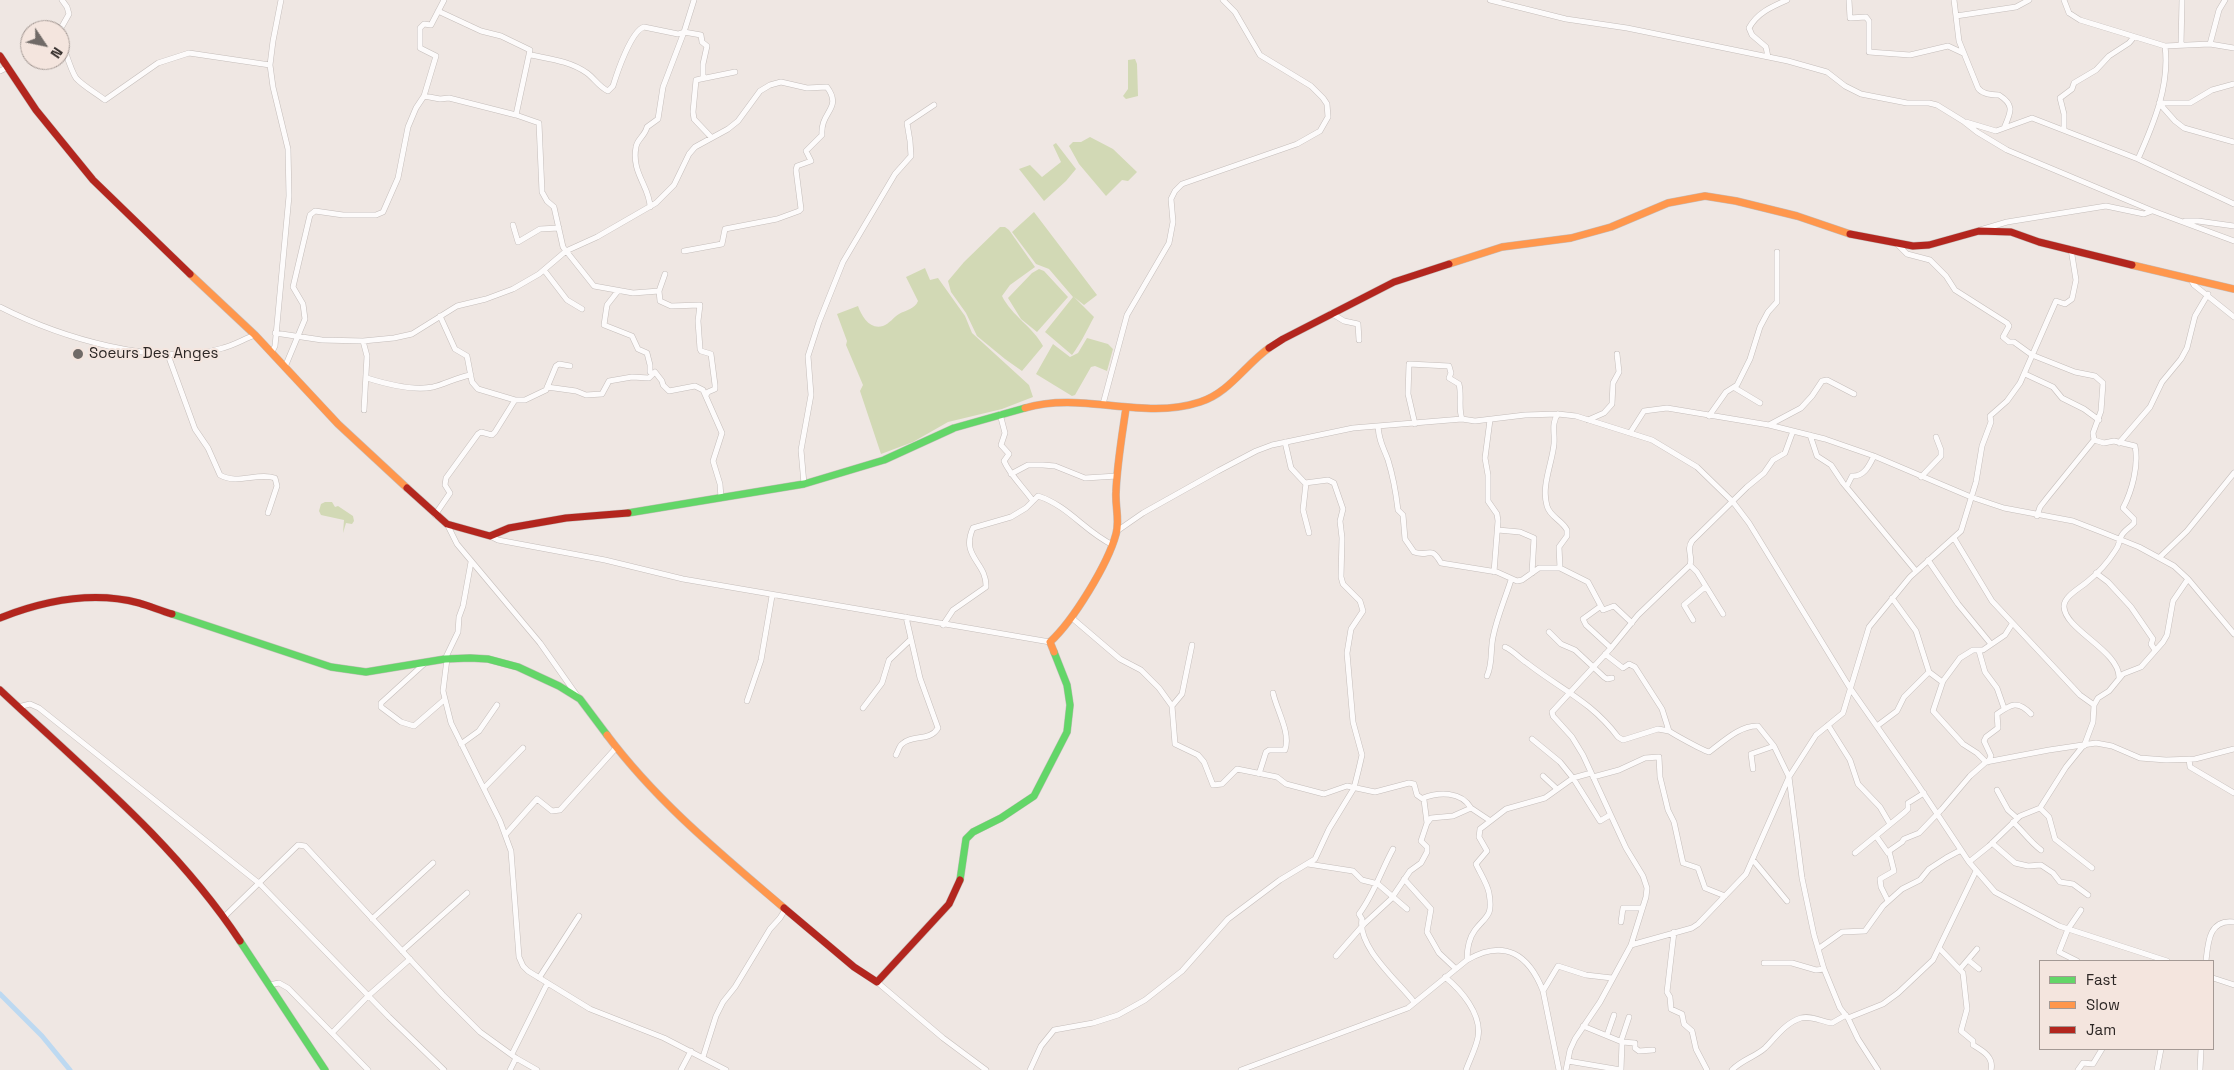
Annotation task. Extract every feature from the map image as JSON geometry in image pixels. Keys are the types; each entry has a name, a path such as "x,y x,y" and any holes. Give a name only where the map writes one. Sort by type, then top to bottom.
{"main road":[{"path":"0,56 36,110 93,180 167,253 255,335 338,424 447,524 490,536 509,528 566,518 624,514 804,484 884,460 954,428 1000,414 1055,401 1103,404 1126,408 1169,408 1201,402 1228,386 1264,352 1331,314 1413,274 1502,247 1572,238 1611,227 1668,203 1705,196 1768,209 1855,236 1913,246 1929,245 1979,230 2011,232 2039,242 2234,288"},
{"path":"0,618 39,604 74,598 113,599 156,609 331,667 366,672 446,659 488,659 518,668 559,686 580,699 616,748 677,815 713,848 854,967 877,982 949,904 960,881 966,839 973,832 1002,818 1034,796 1067,732 1070,705 1067,685 1050,642 1072,618 1113,545 1117,530 1117,476 1126,408"},
{"path":"0,690 161,841 224,917 325,1070"}],"street":[{"path":"62,0 69,14 66,20"},
{"path":"272,352 276,346 275,333 287,225 289,174 286,135 273,87 270,65 281,0"},
{"path":"285,367 299,336 305,312 303,304 293,287 310,215 315,211 357,215 376,215 383,212 398,178 412,117 424,96 436,56 420,48 420,28 424,24 431,25 444,0"},
{"path":"650,207 650,200 639,178 636,165 636,144 645,133 647,127 658,119 663,87 694,0"},
{"path":"1103,404 1127,315 1168,243 1172,222 1171,199 1174,191 1182,184 1296,144 1320,131 1328,117 1327,104 1311,86 1260,55 1234,12 1223,0"},
{"path":"1490,0 1566,18 1627,28 1768,57 1827,72 1845,86 1861,94 1907,103 1930,103 1937,105 1963,121 1976,132 2007,150 2153,211 2234,241"},
{"path":"1768,57 1766,47 1752,35 1748,28 1753,19 1763,11 1786,0"},
{"path":"1849,0 1850,18 1866,16 1869,21 1869,52 1910,55 1948,46 1963,53"},
{"path":"1954,0 1959,41 1980,91 1999,95 2011,106 2012,111 2004,128"},
{"path":"1956,16 2016,7 2029,0"},
{"path":"2064,0 2069,14 2080,20 2134,38 2165,46 2210,44 2234,48"},
{"path":"2180,46 2182,0"},
{"path":"2210,44 2220,10 2225,0"},
{"path":"438,11 481,31 501,36 530,50 516,115"},
{"path":"530,55 572,64 588,74 600,87 608,91 613,86 631,42 640,28 644,27 678,34 684,32 701,35 702,42 707,46 703,64 703,77"},
{"path":"2064,129 2064,114 2060,98 2072,89 2074,83 2096,70 2109,56 2130,43 2134,38"},
{"path":"2138,159 2160,103 2166,73 2165,46"},
{"path":"70,66 76,78 105,100 158,62 189,53 270,65"},
{"path":"0,71 8,68"},
{"path":"712,137 697,123 693,112 696,80 703,77 735,72"},
{"path":"275,333 322,340 364,341 412,334 456,306 486,299 512,289 544,270 566,251 597,237 650,207 674,185 689,154 695,147 728,129 738,121 760,91 770,85 780,82 808,88 827,87 834,98 822,123 822,135 806,151 811,161 796,168 801,209 799,212 777,219 725,229 722,244 684,251"},
{"path":"2160,103 2190,103 2212,90 2234,84"},
{"path":"424,96 440,99 449,98 516,115 540,124 542,192 547,201 554,207 563,247 594,286 633,293 659,291"},
{"path":"2160,103 2175,121 2184,128 2234,142"},
{"path":"804,484 801,450 810,395 808,356 818,322 843,262 895,174 911,156 907,123 934,105"},
{"path":"1963,121 1996,131 2032,118 2138,159 2234,204"},
{"path":"1979,230 2007,222 2106,206 2144,214 2153,211"},
{"path":"2182,221 2198,221 2234,226"},
{"path":"513,225 518,242 540,229 559,228"},
{"path":"1897,244 1907,254 1930,260 1946,276 1955,290 2009,325 2003,337 2009,342 2014,342 2032,355 2075,372 2095,376 2103,383 2103,400 2099,420 2093,433 2094,440 2040,507 2037,516"},
{"path":"1631,945 1692,928 1746,874 1789,776 1816,735 1843,713 1869,627 1916,571 1954,538 1963,525 1980,464 1982,446 1991,422 1990,416 2007,401 2025,374 2056,301 2065,304 2072,299 2076,280 2071,249"},
{"path":"1709,416 1726,392 1735,388 1750,359 1760,326 1768,312 1777,302 1777,252"},
{"path":"544,270 567,300 582,309"},
{"path":"665,274 659,291 660,301 671,306 700,305 698,321 700,349 701,352 711,354 715,386 715,389 708,392 706,396"},
{"path":"2190,278 2194,285 2208,294 2234,317"},
{"path":"618,291 607,305 604,325 632,336 638,349 647,353 650,372 655,372 669,391 695,386 703,390 706,396 722,433 713,461 720,484 721,498"},
{"path":"2119,443 2150,407 2162,382 2181,359 2195,316 2208,294"},
{"path":"0,307 61,332 118,348 168,354 222,348 255,335"},
{"path":"1331,314 1344,321 1358,324 1359,340"},
{"path":"440,316 455,348 467,356 472,382 478,389 515,400 530,399 543,393 549,386 556,366 570,366"},
{"path":"364,341 367,356 364,410"},
{"path":"168,354 195,429 208,448 220,475 229,479 268,476 275,478 277,486 268,513"},
{"path":"1588,420 1604,412 1612,404 1614,380 1619,372 1617,354"},
{"path":"1415,424 1408,394 1409,364 1449,366 1451,373 1449,378 1452,382 1459,384 1460,388 1459,410 1462,419"},
{"path":"547,387 593,395 604,393 605,385 609,381 632,377 649,378 653,373"},
{"path":"2025,374 2053,388 2062,398 2084,409 2099,420"},
{"path":"367,378 399,385 431,387 455,378 471,375"},
{"path":"1769,425 1801,408 1822,381 1827,380 1854,394"},
{"path":"1735,388 1760,403"},
{"path":"436,515 450,493 445,485 446,478 478,434 481,432 492,435 495,432 515,400"},
{"path":"1630,433 1641,414 1646,410 1667,408 1769,425 1810,435 1874,456 1971,497 2004,508 2037,516 2073,521 2160,557 2188,579 2234,634"},
{"path":"1000,414 1005,432 1001,445 1009,453 1004,461 1011,474 1019,481 1033,501"},
{"path":"1558,414 1554,419 1554,447 1545,488 1550,513 1567,530 1567,536 1559,546 1560,568"},
{"path":"1117,530 1142,513 1256,451 1285,442 1353,428 1462,419 1475,421 1525,415 1558,414 1588,420 1652,440 1697,467 1733,502 1762,543 1850,688 1924,793 1969,862 1995,892 2068,929 2164,960"},
{"path":"1490,420 1485,458 1488,475 1488,501 1497,514 1498,530 1494,572"},
{"path":"1378,426 1378,439 1388,461 1398,510 1403,515 1405,539 1411,550 1416,554 1434,553 1438,556 1441,564 1494,572 1511,580 1522,580 1544,567 1560,568 1588,582 1604,610 1614,606 1632,623"},
{"path":"1566,1070 1570,1050 1583,1026 1600,1002 1631,945 1647,888 1643,876 1626,848 1572,737 1553,716 1552,712 1611,648 1638,615 1690,565 1689,545 1726,507 1764,473 1773,460 1785,453 1793,431"},
{"path":"1810,435 1817,456 1831,465 1916,571"},
{"path":"1922,477 1941,456 1941,450 1936,437"},
{"path":"2094,440 2104,443 2133,444 2136,452 2133,481 2123,508 2134,519 2134,523 2125,531 2117,550 2064,603 2064,608 2071,621 2116,665 2119,678"},
{"path":"1285,442 1291,468 1306,483"},
{"path":"1847,486 1852,476 1861,475 1867,469 1874,456"},
{"path":"1011,474 1028,465 1042,465 1056,466 1085,478 1117,476"},
{"path":"2160,557 2187,531 2202,510 2233,475"},
{"path":"1030,1070 1041,1046 1054,1030 1093,1023 1118,1015 1146,1000 1182,971 1228,919 1280,880 1315,859 1328,828 1347,803 1354,788 1362,755 1352,714 1347,654 1351,629 1364,611 1360,601 1343,584 1341,577 1342,538 1340,521 1343,510 1334,483 1328,480 1306,483"},
{"path":"1306,483 1303,510 1309,533"},
{"path":"943,625 953,610 986,587 985,574 974,561 970,550 973,528 1011,517 1026,508 1038,496 1065,508 1098,536 1113,545"},
{"path":"447,524 457,544 470,562 540,643 580,699"},
{"path":"1498,530 1520,532 1534,538 1532,573"},
{"path":"490,536 498,540 605,560 682,579 772,596 1050,642"},
{"path":"1954,538 1992,601 2080,695 2094,705"},
{"path":"1928,560 1958,604 1991,644"},
{"path":"470,562 464,606 459,617 458,632 446,659 444,700 451,723 506,834 512,861 519,958 525,969 598,1013 650,1032 726,1070"},
{"path":"1690,565 1697,572 1723,614"},
{"path":"2096,573 2108,582 2131,607 2153,639 2151,644 2155,650"},
{"path":"1969,862 2015,820 2040,808 2066,766 2084,746 2093,722 2094,705 2098,698 2109,691 2123,674 2141,668 2167,635 2173,601 2188,579"},
{"path":"1487,676 1491,665 1493,638 1502,603 1511,580"},
{"path":"1693,620 1684,605 1705,587"},
{"path":"747,701 761,660 772,596"},
{"path":"1892,598 1916,631 1929,672 1940,682 1943,680"},
{"path":"1600,606 1583,619 1586,625 1611,648"},
{"path":"896,755 902,744 936,733 938,728 920,678 906,617"},
{"path":"1072,618 1120,659 1149,677 1172,706 1174,744 1198,755 1207,768 1213,786 1222,784 1236,769 1277,777 1286,784 1324,794 1348,786 1374,792 1409,783 1414,784 1417,795 1423,798 1438,794 1454,795 1463,799 1471,808 1489,820"},
{"path":"1979,652 2005,635 2012,624"},
{"path":"1549,632 1561,644 1575,650 1592,668 1607,679 1612,678"},
{"path":"863,708 882,683 889,660 910,640"},
{"path":"1172,706 1176,703 1184,688 1192,645"},
{"path":"1505,647 1571,692 1592,709 1623,740 1658,729 1669,731 1687,739 1704,751 1709,752 1740,730 1751,725 1758,726 1774,746 1789,776 1802,878 1824,969 1840,1008 1876,1069"},
{"path":"1979,652 1973,650 1953,665 1943,680 1933,711 1963,744 1987,762"},
{"path":"1979,652 1985,672 1997,688 2004,708"},
{"path":"1605,654 1623,668 1629,664 1635,666 1662,709 1669,731"},
{"path":"425,663 381,703 381,707 401,722 414,726 444,700"},
{"path":"1877,726 1896,711 1904,697 1929,672"},
{"path":"1259,774 1266,752 1269,750 1285,750 1288,739 1273,693"},
{"path":"18,707 30,704 39,708 260,884 368,996 444,1070"},
{"path":"461,744 479,731 497,705"},
{"path":"1888,852 1904,839 1919,833 1970,776 1987,762 1991,756 1984,740 1998,728 1997,714 2004,708 2013,705 2024,706 2031,714"},
{"path":"1828,725 1850,760 1858,784 1880,808 1890,824"},
{"path":"1532,738 1560,762 1573,778 1600,821 1610,815"},
{"path":"1987,762 2049,750 2096,744 2112,746 2140,758 2179,761 2220,754 2234,749"},
{"path":"1753,769 1751,754 1774,746"},
{"path":"484,788 523,748"},
{"path":"506,834 537,798 552,811 560,810 616,748"},
{"path":"1467,960 1468,946 1473,935 1487,918 1490,911 1489,892 1476,864 1487,851 1478,833 1489,820 1506,808 1545,798 1573,778 1619,770 1645,758 1659,757 1660,777 1668,810 1674,822 1683,863 1698,868 1705,888 1725,896"},
{"path":"2189,759 2190,767 2234,793"},
{"path":"1543,776 1557,789"},
{"path":"1997,790 2030,842 2041,850"},
{"path":"1855,853 1908,810 1908,803 1924,793"},
{"path":"1423,798 1428,823"},
{"path":"1336,956 1392,897 1410,871 1421,862 1427,852 1427,847 1421,841 1431,818 1453,816 1471,808"},
{"path":"2040,808 2049,817 2055,838 2092,868"},
{"path":"1876,836 1888,852 1894,871 1881,877 1880,884 1888,901"},
{"path":"1992,843 2015,863 2028,866 2041,865 2060,882 2072,884 2088,894"},
{"path":"224,917 298,845 302,845 312,852 372,919 480,1032 537,1070"},
{"path":"1393,849 1382,868 1378,884 1359,914 1362,919 1361,929 1372,954 1383,964 1414,1002"},
{"path":"1818,950 1842,932 1865,931 1888,901 1902,889 1920,880 1929,869 1962,850"},
{"path":"1753,860 1787,901"},
{"path":"372,919 433,862"},
{"path":"1307,864 1330,869 1350,870 1362,880 1378,884 1407,909"},
{"path":"1732,1070 1764,1048 1788,1025 1802,1018 1813,1018 1832,1023 1883,1004 1898,994 1933,960 1940,949 1976,871"},
{"path":"1404,879 1430,907 1427,932 1439,953 1456,969"},
{"path":"402,951 467,893"},
{"path":"703,1057 716,1016 723,1002 735,987 770,928 780,918 786,908"},
{"path":"1621,922 1623,908 1642,908"},
{"path":"2075,960 2059,952 2068,929 2081,910"},
{"path":"539,978 579,916"},
{"path":"2206,960 2208,942 2214,927 2219,924 2234,922"},
{"path":"1674,932 1667,992 1670,997 1671,1008 1682,1014 1684,1024 1692,1031 1696,1050 1707,1070"},
{"path":"1940,949 1963,973 1967,1010 1961,1031 1973,1041 1973,1045 1991,1058 1993,1064 1991,1070"},
{"path":"1960,969 1977,949"},
{"path":"1241,1070 1305,1044 1408,1008 1467,960 1486,952 1514,953 1525,960 1538,979 1543,992 1559,1070"},
{"path":"2148,960 2151,955"},
{"path":"332,1033 368,996 410,959"},
{"path":"1968,960 1979,968"},
{"path":"1764,963 1792,962 1816,970 1824,969"},
{"path":"1543,992 1558,966 1586,975 1612,978"},
{"path":"1445,977 1464,996 1478,1027 1474,1050 1466,1070"},
{"path":"2214,978 2234,985"},
{"path":"269,985 277,982 282,984 368,1070"},
{"path":"877,982 943,1038 986,1070"},
{"path":"510,1070 514,1056 547,984"},
{"path":"1607,1035 1614,1014"},
{"path":"1568,1061 1621,1070 1621,1041 1628,1018"},
{"path":"1583,1026 1621,1041 1635,1043 1635,1048 1639,1051 1653,1050"},
{"path":"2078,1070 2083,1063 2092,1067 2101,1050"},
{"path":"2157,1070 2161,1050"},
{"path":"2200,1070 2201,1050"},
{"path":"681,1070 691,1051"}],"green space":[{"path":"1135,59 1137,64 1138,96 1126,99 1123,96 1128,89 1128,60"},
{"path":"1090,137 1113,149 1137,172 1128,181 1122,180 1106,196 1079,164 1069,146 1073,142 1081,142"},
{"path":"1056,143 1076,169 1044,201 1019,169 1030,165 1042,177 1061,162 1053,145"},
{"path":"1034,212 1097,295 1084,305 1074,297 1094,317 1072,355 1045,332 1073,297 1049,269 1036,264 1012,232"},
{"path":"1000,227 1005,227 1009,230 1035,267 1010,285 1002,296 1011,310 1034,333 1043,346 1022,371 977,336 966,313 951,292 948,281 964,262"},
{"path":"925,268 930,280 938,278 965,316 972,333 1029,385 1033,397 1002,409 948,422 913,442 881,454 860,391 863,385 846,345 847,341 837,314 858,306 867,322 878,327 885,325 899,314 913,308 917,304 918,301 906,277"},
{"path":"1039,269 1044,271 1068,297 1037,332 1021,319 1008,298 1032,273"},
{"path":"1087,338 1108,344 1113,349 1107,371 1095,366 1091,367 1075,395 1072,396 1036,374 1053,344 1070,357 1078,353"},
{"path":"332,502 335,507 338,506 353,516 354,521 352,524 346,523 343,533 344,520 321,515 319,511 321,504"}],"waterway":[{"path":"0,994 42,1036 70,1070"}],"traffic: fast":[{"path":"628,513 804,484 884,460 954,428 1025,408"},
{"path":"172,614 331,667 366,672 445,659 470,658 488,659 518,667 559,686 580,699 607,735"},
{"path":"960,880 966,839 973,832 1001,818 1034,796 1067,732 1070,705 1067,685 1054,652"},
{"path":"240,941 325,1070"}],"traffic: slow":[{"path":"1449,264 1502,247 1571,238 1611,227 1668,203 1705,196 1736,201 1797,216 1850,234"},
{"path":"2132,265 2234,289"},
{"path":"190,274 255,335 338,424 407,488"},
{"path":"1025,408 1069,403 1156,409 1200,402 1220,392 1269,348"},
{"path":"1054,652 1050,642 1079,607 1089,591 1106,561 1116,534 1118,524 1117,482 1126,408"},
{"path":"607,735 668,805 713,847 784,908"}],"traffic: jam":[{"path":"0,56 36,110 93,180 190,274"},
{"path":"1850,234 1913,246 1929,245 1979,231 2011,232 2039,242 2132,265"},
{"path":"1269,348 1394,282 1449,264"},
{"path":"407,488 447,524 490,536 509,528 566,518 628,513"},
{"path":"0,618 33,607 86,598 104,598 139,603 172,614"},
{"path":"0,690 128,809 158,840 215,906 240,941"},
{"path":"784,908 854,967 877,982 949,904 960,880"}],"place":[{"name":"Soeurs Des Anges","path":"78,354"}]}
